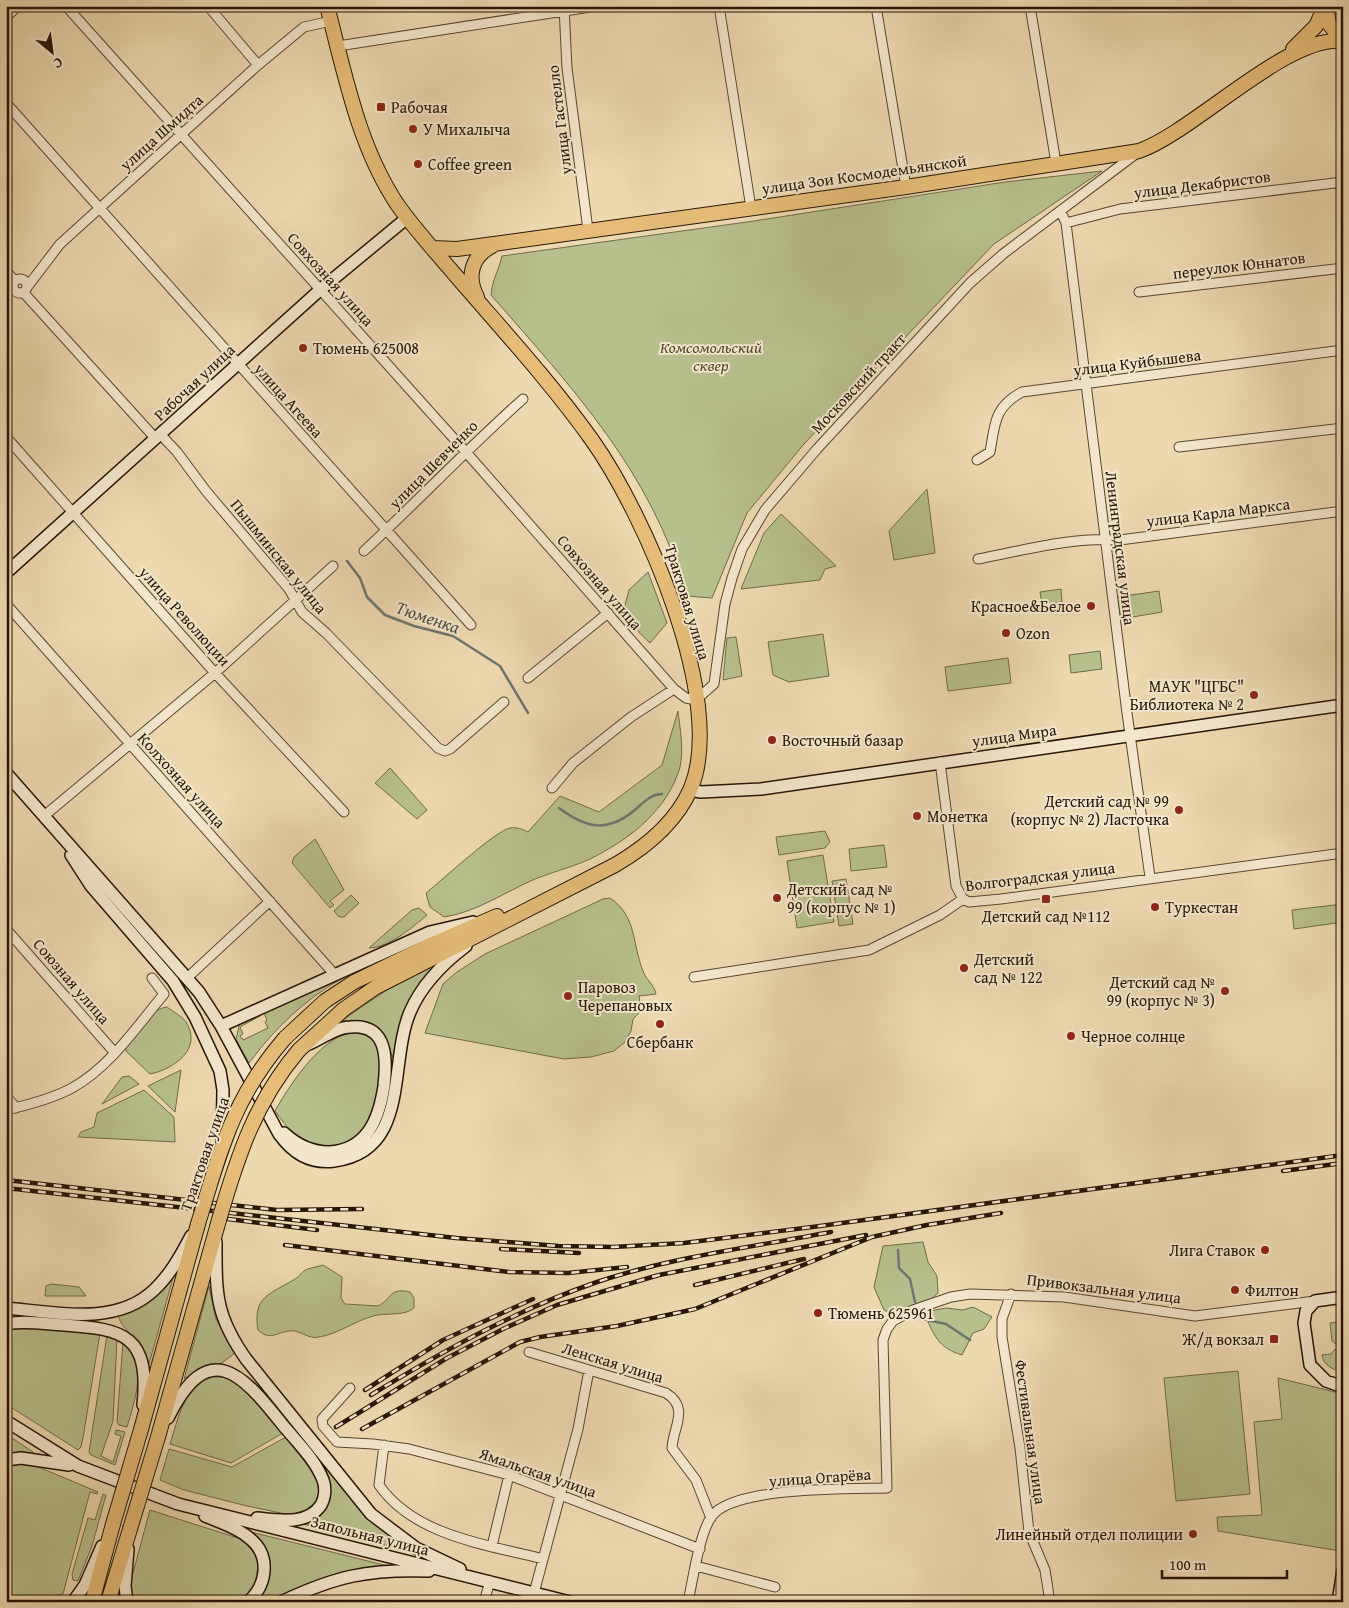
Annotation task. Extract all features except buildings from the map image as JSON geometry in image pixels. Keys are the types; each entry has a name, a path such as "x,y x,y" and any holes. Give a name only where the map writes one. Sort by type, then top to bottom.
{"main road":[{"name":"Трактовая улица","path":"92,1602 110,1532 140,1433 198,1224 222,1147 240,1102 250,1083 285,1038 325,1001 354,982 543,900 615,865 642,848 671,820 690,790 697,769 699,747 696,700 690,664 668,587 648,536 625,491 578,421 407,218 381,176 366,145 327,6"},
{"name":"улица Зои Космодемьянской","path":"1276,64 1311,32 1326,6"},
{"path":"1326,6 1329,24 1343,41"},
{"name":"улица Зои Космодемьянской","path":"433,248 457,249 906,187 1139,151 1163,139 1276,64 1318,42 1343,41"},
{"path":"482,306 473,287 472,268 482,252 498,243"},
{"name":"Трактовая улица","path":"108,1602 158,1437 239,1153 268,1090 299,1050 329,1021 357,999 487,925"}],"street":[{"path":"6,17 18,6"},
{"name":"Совхозная улица","path":"66,6 466,451 674,689 686,698 696,700"},
{"path":"208,6 258,65"},
{"path":"338,46 564,8 597,6"},
{"path":"719,6 751,208"},
{"path":"876,6 906,187"},
{"path":"1030,6 1056,164"},
{"name":"улица Гастелло","path":"564,8 567,68 588,230"},
{"name":"улица Шмидта","path":"6,298 20,287 54,250 258,65 304,27 331,21"},
{"name":"улица Агеева","path":"6,103 472,625"},
{"name":"Московский тракт","path":"696,700 714,684 725,604 732,578 742,548 765,510 817,449 970,283 1003,254 1061,212 1139,151"},
{"name":"улица Декабристов","path":"1066,223 1120,209 1343,182"},
{"name":"Ленинградская улица","path":"1061,212 1066,223 1130,736 1150,877"},
{"name":"Рабочая улица","path":"6,573 321,289 407,218"},
{"name":"переулок Юннатов","path":"1139,292 1343,268"},
{"name":"Пышминская улица","path":"6,271 159,437 177,452 206,492 289,588 307,618 326,633 438,748 445,751 450,749 504,702"},
{"name":"улица Куйбышева","path":"977,460 990,452 998,411 1008,399 1022,392 1343,350"},
{"name":"улица Шевченко","path":"364,551 466,451 523,399"},
{"path":"1179,447 1343,428"},
{"name":"улица Революции","path":"6,437 215,673 344,812"},
{"name":"улица Карла Маркса","path":"978,559 1059,544 1106,539 1120,540 1343,511"},
{"path":"44,816 215,673 333,566"},
{"name":"Колхозная улица","path":"6,604 335,975"},
{"path":"528,678 608,613"},
{"path":"552,788 573,763 631,717 674,689"},
{"name":"улица Мира","path":"690,790 701,792 761,789 1343,706"},
{"path":"940,762 956,886 962,899"},
{"path":"6,773 187,978 221,1026 272,1122 290,1147 306,1158 321,1161 337,1160 356,1155 369,1146 381,1133 389,1118 404,1032 416,1000 436,970 487,925"},
{"path":"56,830 91,886 158,963 185,999 220,1071 222,1147"},
{"name":"Волгоградская улица","path":"694,977 869,950 940,915 962,899 969,902 1343,853"},
{"path":"187,978 270,901"},
{"path":"221,1026 430,932 487,925"},
{"name":"Союзная улица","path":"6,929 115,1053"},
{"path":"6,1096 11,1109 55,1096 74,1088 115,1053 164,994 152,978"},
{"path":"272,1122 304,1147 318,1151 332,1151 349,1147 364,1138 373,1126 380,1110 386,1059 383,1046 372,1031 361,1027 345,1028 299,1050"},
{"path":"6,1308 91,1314 113,1312 131,1305 147,1296 166,1278 198,1224"},
{"path":"216,1229 216,1291 223,1320 246,1358 359,1501 378,1519 416,1548 477,1578"},
{"name":"Привокзальная улица","path":"893,1321 913,1310 951,1297 970,1294 1064,1297 1195,1316 1315,1301"},
{"name":"Фестивальная улица","path":"1011,1294 1002,1319 1002,1336 1022,1465 1029,1532 1047,1576 1050,1602"},
{"path":"1343,1297 1315,1301 1306,1311 1304,1323 1307,1355 1310,1365 1326,1381 1343,1387"},
{"name":"улица Огарёва","path":"710,1518 723,1506 753,1497 796,1491 887,1488 883,1340 886,1329 893,1321"},
{"path":"6,1324 22,1322 104,1328 117,1332 128,1339 138,1352 144,1371 140,1433"},
{"name":"Ленская улица","path":"529,1352 666,1394 678,1404 680,1411 672,1448 696,1480 710,1518"},
{"path":"534,1593 562,1494 578,1429 589,1370"},
{"path":"158,1437 177,1398 188,1384 201,1374 220,1371 236,1375 249,1384 296,1441 319,1472 324,1483 324,1499 315,1512 298,1520 224,1515"},
{"path":"1326,1381 1343,1380"},
{"name":"Ямальская улица","path":"350,1388 325,1415 322,1422 329,1436 337,1442 384,1445 409,1449 509,1476 562,1494 700,1549"},
{"path":"6,1414 32,1439"},
{"path":"6,1422 78,1466"},
{"path":"384,1445 378,1482 386,1495 429,1526 456,1536 543,1560"},
{"path":"6,1460 21,1458 78,1466"},
{"name":"Запольная улица","path":"78,1466 178,1504 570,1602"},
{"path":"492,1546 509,1476"},
{"path":"178,1504 244,1534 257,1547 264,1564 264,1577 261,1587 248,1602"},
{"path":"688,1602 700,1549 710,1518"},
{"path":"73,1602 85,1585 110,1532"},
{"path":"127,1602 125,1586 128,1537"},
{"path":"696,1566 775,1587"},
{"path":"281,1602 335,1580 368,1572 399,1570 455,1572"},
{"path":"1338,1602 1343,1570"},
{"path":"484,1602 490,1581"}],"green space":[{"name":"Комсомольский сквер","path":"1102,171 994,244 804,444 747,513 712,598 687,596 672,551 653,510 607,434 552,365 491,295 502,256 754,221 1005,182"},
{"path":"927,489 935,553 894,560 889,531"},
{"path":"781,514 836,566 825,569 820,580 741,589 764,533"},
{"path":"648,572 667,623 650,643 622,616 629,590"},
{"path":"1061,589 1062,602 1042,605 1040,592"},
{"path":"1159,591 1162,612 1121,619 1117,597"},
{"path":"823,634 829,676 789,682 773,675 768,642"},
{"path":"736,637 742,676 723,680 727,638"},
{"path":"1100,651 1102,669 1071,673 1069,655"},
{"path":"1008,658 1011,683 948,691 945,667"},
{"path":"678,711 682,746 680,767 667,796 658,809 635,831 589,860 535,879 468,911 444,917 430,907 426,893 455,868 503,831 515,828 528,832 560,796 599,812 662,765"},
{"path":"390,768 427,810 417,819 375,783"},
{"path":"825,831 830,842 825,848 779,855 776,837"},
{"path":"315,839 344,890 330,901 334,905 330,908 292,863 294,857"},
{"path":"884,845 887,867 851,871 849,849"},
{"path":"823,855 834,922 797,928 787,861"},
{"path":"846,879 853,924 839,926 832,881"},
{"path":"351,895 359,903 344,917 339,917 334,911"},
{"path":"610,898 625,913 633,931 643,971 654,987 656,994 639,996 641,1011 633,1019 631,1031 625,1042 614,1051 591,1057 564,1059 425,1033 443,984 457,972 485,954 603,899"},
{"path":"1343,904 1343,922 1294,929 1292,910"},
{"path":"419,908 427,915 414,926 384,945 369,948 412,910"},
{"path":"433,966 413,998 394,1059 385,1037 375,1027 363,1022 341,1021 388,989"},
{"path":"342,975 343,978 316,995 280,1026 249,1063 236,1039 240,1022 258,1012 260,1016 240,1027 243,1034 240,1036 243,1040 268,1028 263,1010"},
{"path":"167,1007 186,1022 191,1041 183,1056 176,1062 168,1068 150,1074 126,1051 126,1046 149,1017"},
{"path":"349,1033 361,1033 368,1036 378,1048 381,1068 375,1104 367,1124 352,1139 343,1144 331,1146 312,1144 295,1135 275,1111 288,1089 316,1054 338,1037"},
{"path":"181,1070 175,1112 148,1086"},
{"path":"129,1076 139,1084 102,1104 122,1077"},
{"path":"144,1090 174,1117 175,1142 78,1137 81,1132 94,1127 97,1113"},
{"path":"923,1242 928,1262 937,1276 938,1293 931,1299 894,1315 884,1310 874,1287 883,1246"},
{"path":"323,1265 342,1277 341,1298 345,1304 378,1306 394,1292 403,1291 410,1292 414,1298 414,1308 400,1313 373,1316 333,1333 315,1338 293,1331 269,1336 258,1330 258,1310 265,1297 306,1270"},
{"path":"173,1278 149,1364 142,1349 121,1323 118,1316 153,1299"},
{"path":"51,1284 79,1287 86,1296 45,1296 46,1286"},
{"path":"209,1286 216,1319 235,1353 219,1365 199,1369 184,1379"},
{"path":"973,1307 992,1317 984,1329 973,1333 962,1355 947,1348 937,1339 924,1312 946,1308 963,1310"},
{"path":"1340,1322 1343,1325 1343,1349 1332,1341 1330,1323"},
{"path":"22,1328 100,1333 83,1438 81,1447 78,1450 6,1404 6,1330"},
{"path":"107,1335 117,1339 113,1421 101,1456 113,1462 121,1436 115,1434 116,1430 125,1432 115,1465 91,1455 89,1452"},
{"path":"123,1342 131,1351 137,1371 136,1394 127,1427 119,1425 117,1422"},
{"path":"1335,1349 1343,1356 1343,1372 1324,1362 1322,1355 1331,1354"},
{"path":"1238,1371 1250,1494 1176,1501 1164,1378"},
{"path":"213,1377 224,1378 244,1388 261,1405 283,1433 231,1463 170,1444 179,1414 189,1395 203,1381"},
{"path":"1278,1378 1335,1392 1343,1398 1343,1538 1340,1551 1218,1531 1217,1517 1262,1515 1254,1422 1282,1419"},
{"path":"6,1434 33,1452 34,1453 6,1454"},
{"path":"286,1437 317,1478 320,1490 318,1500 304,1514 290,1515 247,1506 184,1490 160,1480 169,1449 232,1467"},
{"path":"305,1441 363,1513 415,1553 303,1524 319,1516 326,1507 330,1490 303,1442"},
{"path":"21,1463 36,1466 98,1492 97,1494 90,1492 63,1594 58,1595 60,1602 6,1601 6,1466"},
{"path":"103,1494 106,1495 92,1546 78,1581 73,1580 72,1574 88,1518 95,1520"},
{"path":"150,1510 241,1539 249,1546 258,1562 257,1579 248,1595 240,1602 131,1602 130,1584"},
{"path":"251,1532 386,1566 339,1573 271,1602 256,1602 264,1592 268,1582 268,1574 264,1559"}],"waterway":[{"name":"Тюменка","path":"347,561 360,578 367,597 385,615 414,626 453,636 500,666 528,713"},
{"name":"Тюменка","path":"559,808 588,824 607,825 626,817 651,797 662,794"},
{"name":"Тюменка","path":"898,1250 899,1268 910,1279 915,1302"},
{"name":"Тюменка","path":"918,1316 922,1319 946,1324 970,1340"}],"railway":[{"path":"6,1188 456,1238 558,1246 613,1247 684,1243 820,1226 1343,1155"},
{"path":"1283,1171 1343,1163"},
{"path":"6,1180 277,1210 362,1209"},
{"path":"362,1429 520,1342 540,1337 617,1326 695,1309 872,1237 927,1225 1001,1213"},
{"path":"228,1219 317,1230"},
{"path":"371,1395 481,1332 538,1305 597,1282 683,1259 831,1232"},
{"path":"336,1427 447,1358 505,1328 557,1305 659,1275 866,1235"},
{"path":"285,1245 509,1272 568,1273 627,1267"},
{"path":"501,1249 579,1253"},
{"path":"695,1285 804,1259"},
{"path":"365,1390 443,1340 533,1299"}],"place":[{"name":"Рабочая","path":"381,107"},
{"name":"У Михалыча","path":"413,129"},
{"name":"Coffee green","path":"418,164"},
{"name":"Тюмень 625008","path":"303,348"},
{"name":"Красное&Белое","path":"1091,606"},
{"name":"Ozon","path":"1006,633"},
{"name":"МАУК \"ЦГБС\" Библиотека № 2","path":"1254,695"},
{"name":"Восточный базар","path":"772,740"},
{"name":"Детский сад № 99 (корпус № 2) Ласточка","path":"1179,810"},
{"name":"Монетка","path":"917,816"},
{"name":"Детский сад № 99 (корпус № 1)","path":"777,898"},
{"name":"Детский сад №112","path":"1046,899"},
{"name":"Туркестан","path":"1155,907"},
{"name":"Детский сад № 122","path":"964,968"},
{"name":"Детский сад № 99 (корпус № 3)","path":"1225,991"},
{"name":"Паровоз Черепановых","path":"568,996"},
{"name":"Сбербанк","path":"660,1024"},
{"name":"Черное солнце","path":"1071,1036"},
{"name":"Лига Ставок","path":"1265,1250"},
{"name":"Филтон","path":"1235,1290"},
{"name":"Тюмень 625961","path":"818,1313"},
{"name":"Ж/д вокзал","path":"1274,1339"},
{"name":"Линейный отдел полиции","path":"1193,1534"}]}
